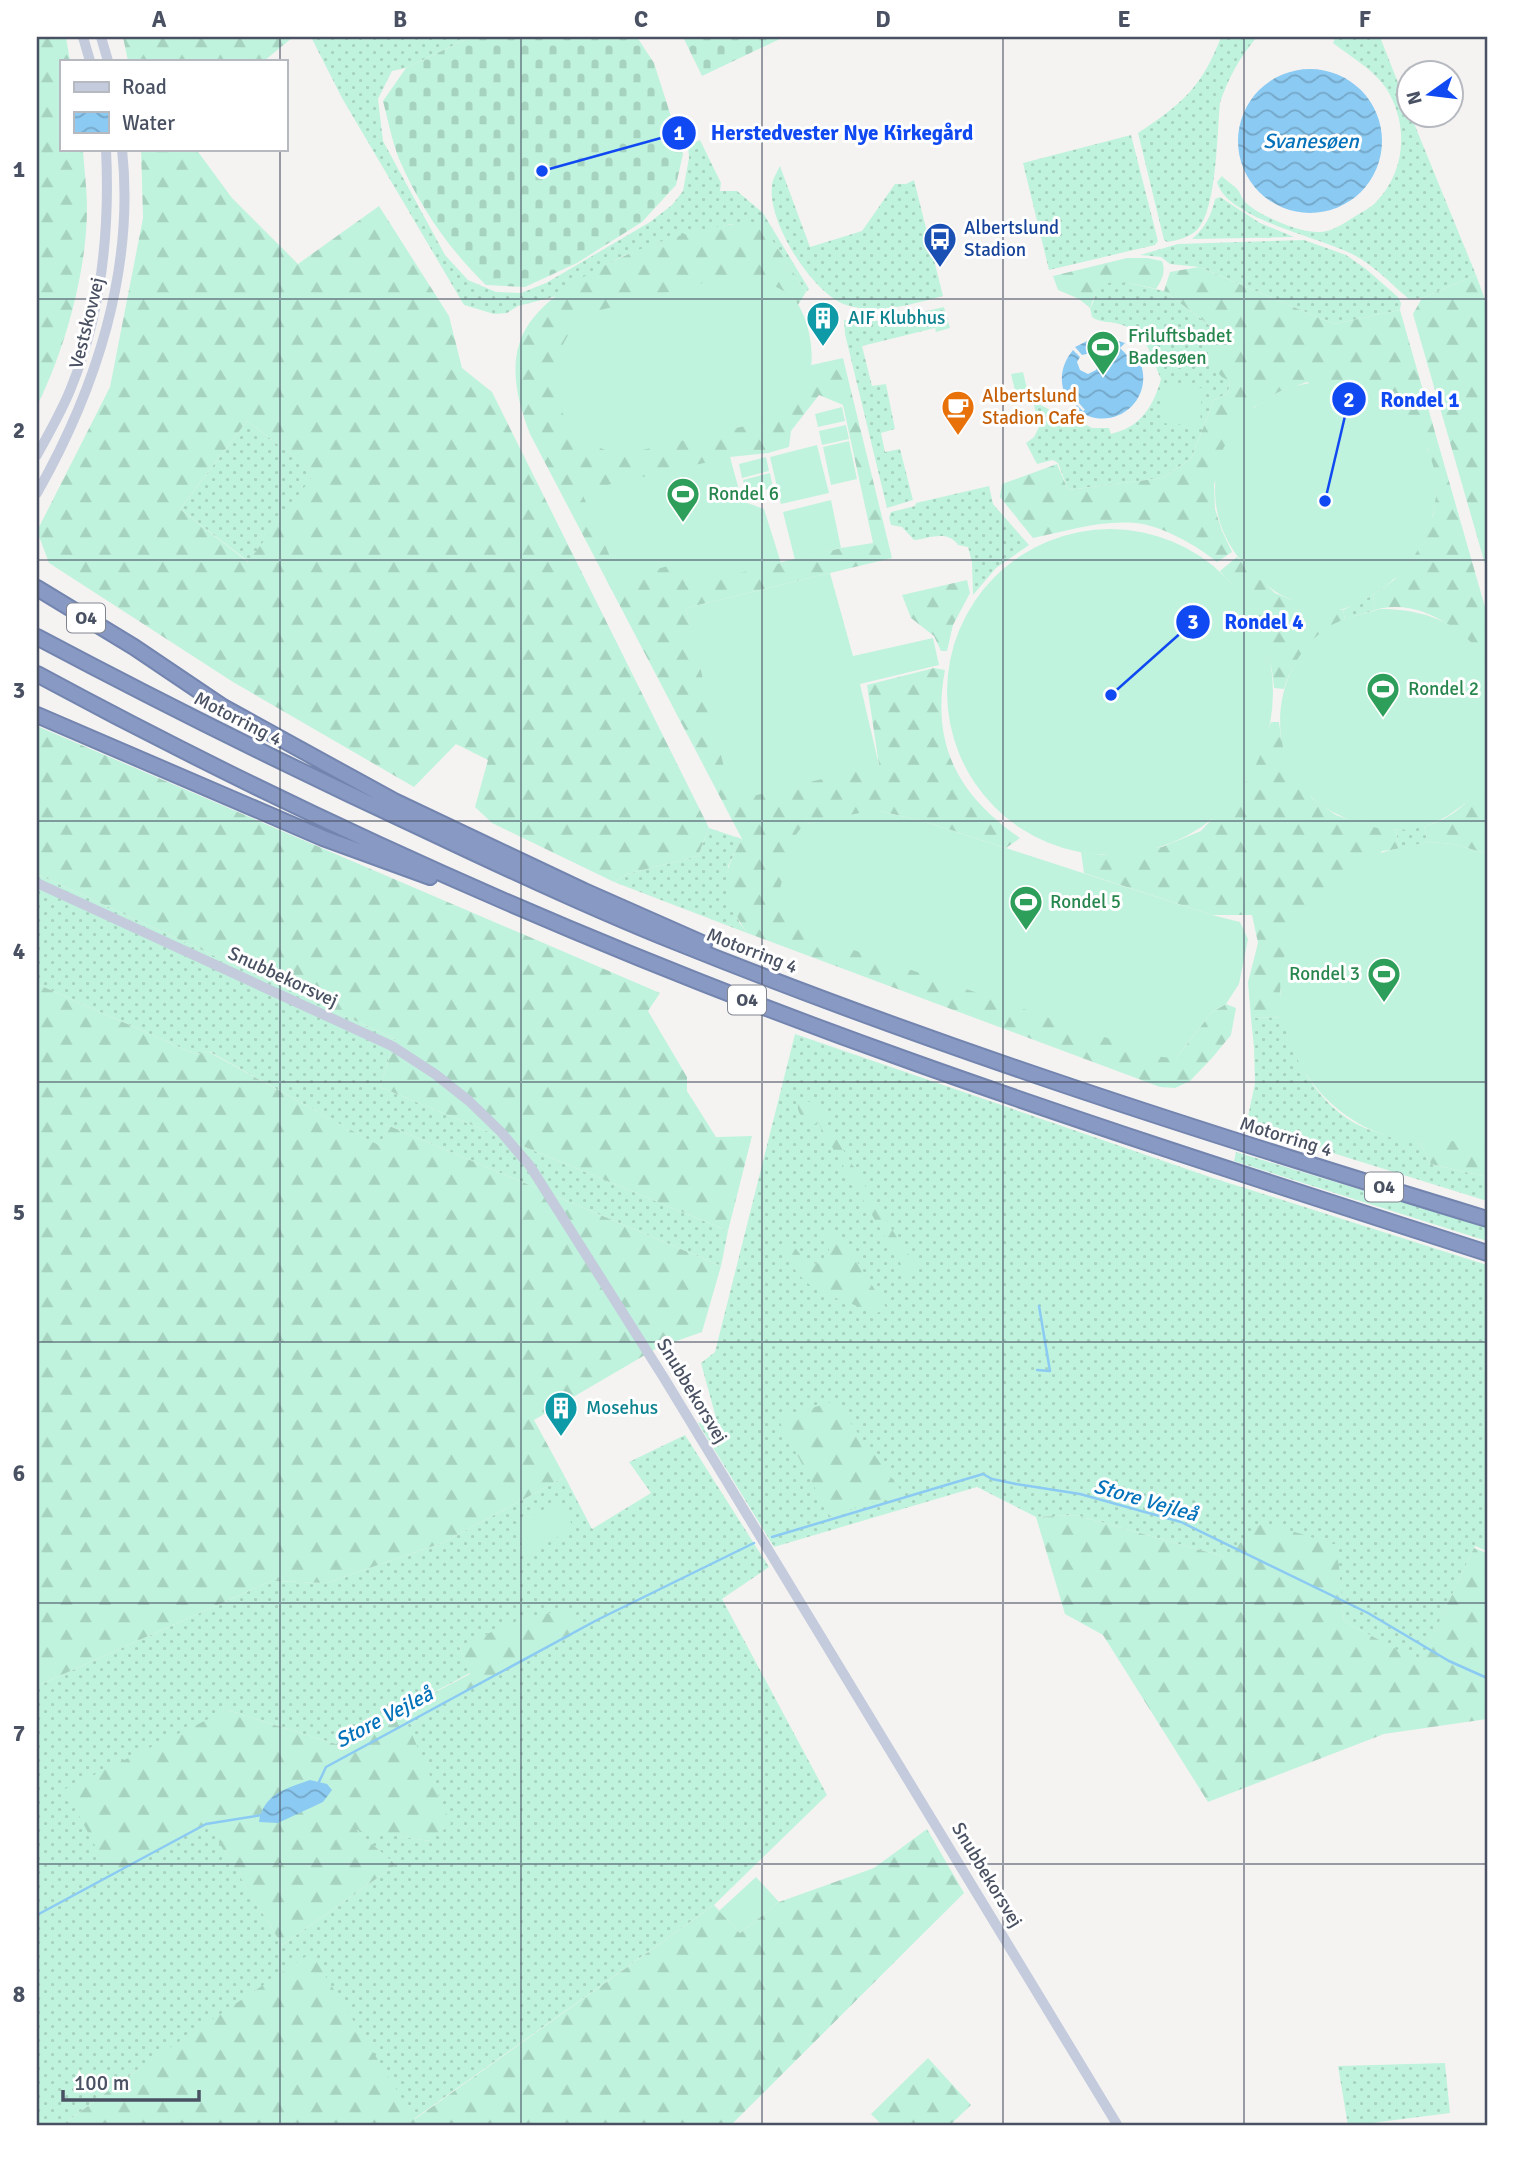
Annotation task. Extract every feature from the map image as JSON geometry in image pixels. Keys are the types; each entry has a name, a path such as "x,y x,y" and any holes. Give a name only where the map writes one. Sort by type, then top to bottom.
{"highway":[{"name":"O4","path":"37,588 223,707 394,801 584,891 692,938 780,983"},
{"name":"Motorring 4","path":"37,637 299,771 577,901 780,983 925,1037 1138,1110 1487,1219"},
{"name":"O4","path":"37,674 292,803 549,920"},
{"name":"O4","path":"37,715 323,838 549,920 745,999 912,1062 1487,1253"}],"street":[{"path":"83,37 90,60"},
{"path":"101,37 108,60"},
{"name":"Vestskovvej","path":"37,455 72,386 97,302 106,248 106,150"},
{"name":"Vestskovvej","path":"37,493 60,452 86,394 103,341 119,271 124,219 122,150"},
{"name":"Snubbekorsvej","path":"37,883 392,1046 452,1087 501,1132 530,1166 664,1378 1118,2126"}],"green space":[{"path":"37,37 66,37 70,60 60,60 60,150 83,150 87,193 86,232 73,310 57,360 37,406"},
{"path":"123,37 292,38 265,60 128,60"},
{"path":"311,37 471,37 406,68 392,71 378,99 383,141 445,255 468,280 496,292 521,293 546,283 650,222 672,205 683,191 689,158 688,145 700,140 721,183 720,191 737,191 763,213 809,289 806,292 763,227 731,224 682,236 623,256 557,296 518,306 507,313 494,314 464,305 342,98"},
{"path":"471,37 637,37 654,63 683,154 676,185 642,222 577,263 525,287 486,285 447,242 416,194 399,159 383,101 406,68"},
{"path":"683,37 784,37 702,76"},
{"path":"1221,37 1257,37 1235,68 1220,103 1212,189 1204,220 1190,235 1167,242 1164,240 1138,133 1167,113 1189,93 1206,69"},
{"path":"1380,37 1394,72 1394,105 1381,81 1333,43 1335,38"},
{"path":"1417,130 1476,275 1422,298 1409,299 1376,270 1340,248 1277,226 1238,207 1224,195 1217,182 1222,176 1238,190 1245,202 1282,223 1312,232 1329,230 1369,208 1386,190 1398,162 1401,132"},
{"path":"1131,135 1158,241 1155,245 1049,270 1023,163"},
{"path":"141,150 197,150 232,198 298,264 379,206 449,316 462,368 492,392 709,828 698,856 627,874 614,882 492,823 475,807 488,760 456,744 414,787 233,682 49,563 37,531 110,387 143,218","holes":["247,421 315,473 248,562 180,509"]},
{"path":"780,166 810,247 862,231 895,184 906,184 914,180 943,296 883,309 858,308 833,298 820,287 795,255 777,218 772,201 772,186"},
{"path":"1220,197 1260,223 1294,237 1192,239 1207,221 1215,199"},
{"path":"748,223 763,226 806,292 798,305 792,297 555,377 558,399 567,419 843,358 892,558 686,608 711,706 879,765 867,685 934,668 945,670 942,722 946,745 954,766 965,786 980,804 1020,838 1006,848 923,821 879,811 806,824 1176,1058 1212,1012 1226,1004 1236,1008 1231,1035 1190,1081 1175,1088 1160,1087 747,933 740,922 728,893 727,877 730,863 742,839 530,434 522,410 515,372 523,334 538,312 561,292 622,257 656,243 721,226","holes":["819,395 843,405 873,543 841,548 686,585 680,562 730,457 768,453 789,447 791,431"]},
{"path":"1304,240 1346,255 1366,269 1398,297 1400,310 1334,324 1199,267 1170,264 1161,257 1140,255 1178,244"},
{"path":"1127,258 1162,261 1163,276 1156,289 1127,283 1098,286 1090,308 1079,299 1058,290 1053,276"},
{"path":"1199,267 1334,324 1400,310 1487,614 1487,665 1467,640 1454,629 1424,612 1392,607 1375,610 1373,595 1394,580 1433,516 1436,493 1428,449 1307,382 1279,392 1254,407 1214,484 1215,509 1232,552 1217,562 1178,537 1135,523 1096,525 1033,538 1000,497 1002,484 1057,464 1068,490 1162,478 1191,459 1214,400 1228,393 1230,381 1208,363 1208,344 1216,330 1164,291 1170,272"},
{"path":"744,272 789,294 799,305 807,325 811,368 805,387 787,416 621,455 594,445 572,427 556,395 557,360 573,328 586,314"},
{"path":"1476,275 1487,305 1487,571 1413,314 1422,298"},
{"path":"1124,282 1164,291 1216,330 1208,344 1230,381 1228,393 1214,400 1191,459 1162,478 1068,490 1058,463 1053,460 1037,464 1026,443 1034,437 1040,425 1033,401 1058,414 1064,421 1070,416 1092,428 1109,428 1111,434 1124,430 1145,413 1155,397 1161,379 1150,352 1136,332 1128,327 1092,317 1090,308 1098,285"},
{"path":"944,307 950,328 936,332 935,328 862,346 872,386 886,384 895,429 881,433 885,452 900,449 913,500 887,508 845,334 844,320 882,321"},
{"path":"1023,372 1030,401 1018,403 1011,374"},
{"path":"1333,380 1356,387 1389,403 1415,427 1429,454 1436,481 1434,508 1427,534 1413,557 1395,578 1372,596 1340,610 1292,609 1292,600 1264,583 1231,547 1220,523 1215,497 1217,472 1224,447 1237,425 1256,406 1281,391"},
{"path":"1164,385 1202,388 1200,426 1161,423"},
{"path":"842,407 845,421 818,427 815,414"},
{"path":"247,421 316,473 249,562 180,509"},
{"path":"846,425 849,439 822,445 819,431"},
{"path":"849,441 857,479 831,485 823,447"},
{"path":"817,445 829,493 781,504 770,457"},
{"name":"Rondel 6","path":"730,457 742,501 764,509 781,563 686,586 679,563 620,579 581,491"},
{"path":"766,457 769,471 742,478 739,464"},
{"path":"770,473 773,488 746,494 743,480"},
{"path":"989,486 993,504 1029,545 996,568 973,595 972,562 968,547 958,545 949,537 943,536 914,540 902,527 891,525 889,517 891,512 915,506 916,503"},
{"path":"831,500 841,548 795,560 783,512"},
{"path":"1110,529 1142,532 1187,548 1225,577 1254,615 1270,660 1273,692 1270,724 1254,769 1225,807 1187,836 1142,852 1110,855 1078,852 1033,836 995,807 966,769 950,724 947,692 950,660 966,615 995,577 1033,548 1078,532"},
{"path":"1237,557 1275,593 1292,600 1292,609 1343,610 1345,619 1325,631 1307,648 1293,667 1284,689 1274,688 1264,640 1241,596 1220,571"},
{"path":"830,573 853,656 933,638 939,665 860,684 879,765 732,801 686,608"},
{"path":"967,580 970,593 953,625 947,651 941,651 934,636 911,618 902,595"},
{"path":"1373,595 1375,610 1345,619 1343,610"},
{"name":"Rondel 2","path":"1380,609 1420,613 1444,622 1466,637 1485,660 1488,670 1489,765 1485,781 1473,796 1452,813 1435,822 1403,830 1359,823 1320,804 1301,786 1288,763 1281,739 1280,713 1285,688 1295,664 1310,643 1336,623"},
{"path":"1271,722 1279,722 1281,737 1312,798 1336,815 1362,824 1396,830 1399,849 1382,851 1280,990 1283,1017 1251,1018 1248,982 1258,943 1252,915 1212,915 1084,873 1081,852 1103,855 1162,847 1201,831 1244,784"},
{"path":"37,726 660,993 648,1011 687,1077 687,1091 716,1137 752,1136 728,1231 380,1087 395,1039 37,874"},
{"path":"1487,776 1487,854 1454,844 1428,842 1424,826 1443,819 1460,808"},
{"name":"Rondel 5","path":"869,811 923,821 1240,922 1248,939 1239,984 1226,1004 1212,1012 1176,1058 1162,1057 816,937 792,918 782,898 780,889 791,845 806,824"},
{"path":"1424,826 1428,842 1399,849 1396,830"},
{"path":"709,828 742,839 728,866 739,922 747,933 614,882 627,874 698,856"},
{"name":"Rondel 3","path":"1428,842 1454,844 1487,854 1487,1132 1454,1141 1428,1144 1376,1132 1339,1110 1310,1079 1290,1043 1281,1003 1283,961 1299,922 1328,886 1349,867 1370,856"},
{"path":"37,874 395,1039 380,1087 728,1231 721,1266 387,1125 381,1147 210,1052 195,1054 37,984"},
{"path":"37,984 195,1054 209,1052 380,1146 387,1125 721,1266 702,1332 657,1348 534,1420 565,1477 442,1543 326,1583 271,1581 37,1686"},
{"path":"1283,1017 1303,1070 1326,1100 1340,1113 1373,1131 1420,1143 1431,1164 1487,1177 1487,1201 1246,1126 1255,1083 1251,1018"},
{"path":"795,1034 1213,1178 1487,1265 1487,1551 1475,1546 1420,1663 1344,1621 1336,1545 1225,1557 1076,1515 1036,1517 977,1487 774,1547 698,1423 716,1418 701,1363 715,1352"},
{"path":"799,1098 825,1108 826,1122 904,1249 916,1262 918,1269 913,1276 905,1271 818,1123 811,1125 800,1113"},
{"path":"1487,1132 1487,1177 1431,1164 1420,1143 1445,1142"},
{"path":"1236,1152 1487,1228 1487,1241 1234,1161"},
{"path":"833,1230 842,1238 887,1309 877,1313 817,1290 806,1282 790,1263 784,1248 786,1236 806,1262 819,1264 830,1259 827,1235"},
{"path":"834,1401 903,1493 830,1516 778,1419"},
{"path":"685,1435 769,1567 722,1599 827,1795 714,1905 414,2119 141,2067 61,2126 37,2126 37,1686 271,1581 326,1583 442,1543 565,1477 592,1529 651,1493 629,1462","holes":["581,1630 406,1723 430,1841 354,1829 396,1865 282,1945 207,1822 227,1710 336,1744 470,1673 459,1646"]},
{"path":"559,1501 574,1528 527,1554 512,1527"},
{"path":"1076,1515 1225,1557 1263,1522 1337,1545 1344,1621 1420,1662 1474,1548 1487,1553 1487,1719 1384,1734 1208,1802 1103,1635 1065,1614 1036,1517"},
{"path":"567,1609 582,1630 407,1723 451,1824 430,1841 356,1830 396,1865 282,1945 207,1823 111,1876 65,1789 227,1710 336,1744 470,1674 459,1646 519,1620"},
{"path":"927,1829 964,1893 730,2126 61,2126 141,2067 311,1953 415,2119 714,1905 740,1933 779,1902 874,1868"},
{"path":"756,1877 779,1902 740,1933 719,1911"},
{"path":"928,2058 971,2105 949,2126 883,2126 871,2114"},
{"path":"1445,2063 1450,2113 1348,2126 1338,2066"}],"water":[{"name":"Svanesøen","path":"1310,69 1338,74 1361,90 1377,113 1382,141 1377,169 1361,192 1338,208 1310,213 1282,208 1259,192 1243,169 1238,141 1243,113 1259,90 1282,74"},
{"name":"Friluftsbadet Badesøen","path":"1106,337 1125,343 1120,348 1135,363 1137,361 1131,355 1134,351 1142,367 1143,382 1139,396 1131,407 1119,415 1105,418 1090,416 1074,408 1077,405 1085,410 1071,394 1069,396 1075,402 1071,405 1064,391 1062,377 1065,363 1073,350 1080,357 1077,362 1080,370 1088,374 1096,370 1098,360 1091,353 1082,355 1075,347 1093,338"},
{"path":"310,1780 327,1784 332,1790 323,1802 278,1823 259,1822 265,1805 277,1794"}],"waterway":[{"path":"1037,1370 1050,1371 1039,1306"},
{"name":"Store Vejleå","path":"772,1537 983,1474 992,1479 1016,1484 1080,1494 1181,1522 1368,1613 1449,1661 1487,1678"},
{"name":"Store Vejleå","path":"318,1784 326,1767 597,1620 754,1543"},
{"name":"Store Vejleå","path":"37,1915 206,1824 262,1815"}],"place":[{"name":"Herstedvester Nye Kirkegård","path":"542,171"},
{"name":"Albertslund Stadion","path":"940,269"},
{"name":"AIF Klubhus","path":"823,348"},
{"name":"Friluftsbadet Badesøen","path":"1103,377"},
{"name":"Albertslund Stadion Cafe","path":"958,437"},
{"name":"Rondel 1","path":"1325,501"},
{"name":"Rondel 6","path":"683,524"},
{"name":"Rondel 4","path":"1111,695"},
{"name":"Rondel 2","path":"1383,719"},
{"name":"Rondel 5","path":"1026,932"},
{"name":"Rondel 3","path":"1384,1004"},
{"name":"Mosehus","path":"561,1438"}]}
